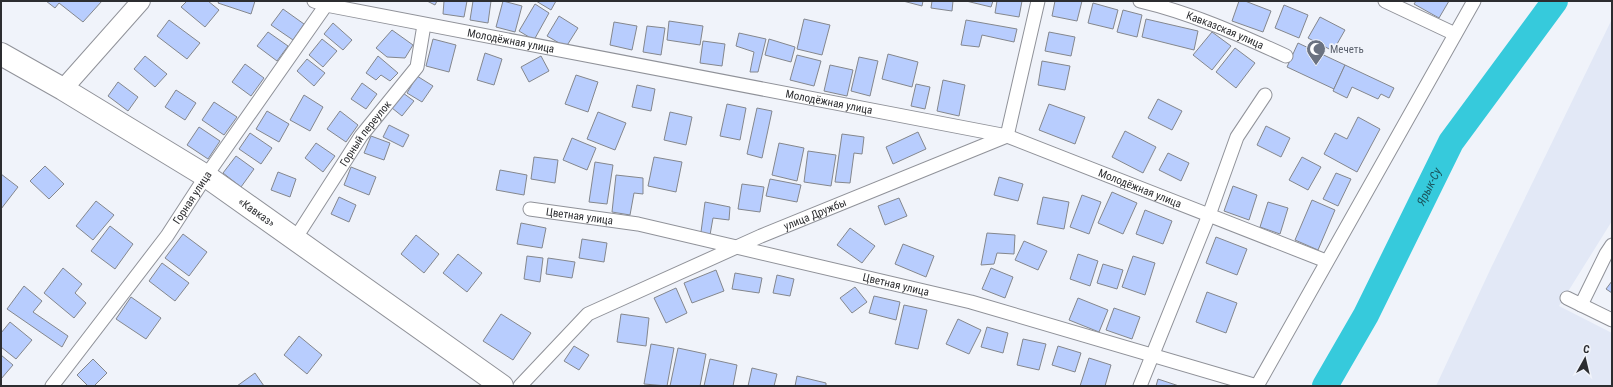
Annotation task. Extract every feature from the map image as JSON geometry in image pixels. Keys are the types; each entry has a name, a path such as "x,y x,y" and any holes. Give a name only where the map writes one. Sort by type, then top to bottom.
{"highway":[{"name":"«Кавказ»","path":"1,54 63,89 206,176 502,386"}],"main road":[{"path":"63,89 141,1"}],"street":[{"path":"1007,136 1038,1"},
{"name":"Кавказская улица","path":"1140,1 1168,7 1232,30 1286,56"},
{"path":"1385,1 1455,34"},
{"path":"1257,386 1326,261 1474,1"},
{"name":"Молодёжная улица","path":"320,3 424,25 1007,136 1326,261"},
{"name":"Горная улица","path":"52,386 167,236 320,3"},
{"name":"Горный переулок","path":"295,239 361,136 417,67 424,25"},
{"path":"1140,386 1209,215 1237,137 1265,95"},
{"name":"улица Дружбы","path":"520,386 588,314 761,236 1007,136"},
{"name":"Цветная улица","path":"530,209 638,224 971,302 1257,386"},
{"path":"1581,304 1612,245"},
{"path":"1567,298 1612,320"}],"shaded area":[{"path":"1612,19 1612,221 1559,306 1612,333 1612,386 1436,386 1490,270"}],"building":[{"path":"46,1 102,1 83,22 59,3 55,8"},
{"path":"187,1 208,1 219,10 205,27 181,7"},
{"path":"219,1 255,1 251,14 218,3"},
{"path":"427,1 437,1 435,5"},
{"path":"444,1 467,1 464,17 443,14"},
{"path":"473,1 491,1 488,23 470,20"},
{"path":"503,1 522,6 515,32 496,27"},
{"path":"536,1 556,1 551,10"},
{"path":"903,1 923,1 922,6"},
{"path":"932,1 953,1 952,11 931,8"},
{"path":"966,1 993,1 991,7"},
{"path":"997,1 1022,1 1019,17 995,13"},
{"path":"1055,1 1082,1 1077,21 1052,16"},
{"path":"1239,1 1245,1 1271,11 1263,32 1232,21"},
{"path":"1416,1 1449,1 1439,18 1414,4"},
{"path":"1093,3 1118,10 1113,29 1088,23"},
{"path":"535,4 549,13 534,40 519,31"},
{"path":"1284,5 1308,15 1299,38 1275,28"},
{"path":"283,9 304,24 293,40 271,25"},
{"path":"1123,10 1142,15 1137,37 1117,32"},
{"path":"559,16 578,28 566,47 547,36"},
{"path":"1320,17 1345,30 1333,51 1308,38"},
{"path":"804,19 830,25 822,55 797,49"},
{"path":"1146,19 1198,31 1194,50 1142,37"},
{"path":"169,20 200,43 187,59 157,36"},
{"path":"966,20 1017,29 1014,42 982,35 979,47 961,45"},
{"path":"669,21 703,26 700,45 667,40"},
{"path":"614,22 637,26 632,50 610,45"},
{"path":"333,23 352,40 343,50 324,34"},
{"path":"647,26 665,28 661,55 643,52"},
{"path":"392,30 413,45 405,58 387,57 376,48"},
{"path":"268,32 288,46 277,61 257,46"},
{"path":"1049,32 1075,37 1071,56 1045,51"},
{"path":"1212,32 1231,46 1212,70 1193,55"},
{"path":"739,33 766,39 758,72 750,72 754,52 736,46"},
{"path":"322,39 337,51 323,67 309,55"},
{"path":"433,39 456,45 449,72 426,66"},
{"path":"769,39 795,47 791,62 765,55"},
{"path":"703,41 725,44 722,66 700,63"},
{"name":"Мечеть","path":"1298,43 1345,65 1334,89 1287,67"},
{"path":"1235,48 1255,63 1236,88 1216,72"},
{"path":"485,53 502,59 494,85 477,80"},
{"path":"888,54 918,62 912,87 882,79"},
{"path":"797,55 821,61 814,86 790,80"},
{"path":"145,56 167,74 155,87 134,69"},
{"path":"378,56 398,73 390,81 381,75 376,80 366,73"},
{"path":"541,56 549,71 529,82 521,67"},
{"path":"859,57 878,61 870,96 851,91"},
{"path":"307,59 325,73 314,86 297,71"},
{"path":"1042,61 1070,66 1065,90 1038,85"},
{"path":"245,64 264,78 251,96 232,82"},
{"path":"830,65 853,70 847,96 824,91"},
{"path":"1345,65 1394,88 1389,98 1381,94 1378,99 1352,87 1347,98 1333,91"},
{"path":"576,75 598,82 588,112 565,104"},
{"path":"417,76 433,86 422,102 407,93"},
{"path":"943,80 965,85 959,116 937,111"},
{"path":"118,82 138,97 128,111 108,96"},
{"path":"362,83 377,94 366,109 351,99"},
{"path":"916,84 930,87 925,109 911,106"},
{"path":"637,85 655,89 651,111 632,107"},
{"path":"176,90 196,103 185,120 165,107"},
{"path":"403,93 414,101 402,116 392,108"},
{"path":"304,95 323,107 310,131 290,120"},
{"path":"1158,99 1182,111 1172,130 1148,118"},
{"path":"214,102 237,117 224,135 202,120"},
{"path":"727,104 746,108 740,140 720,136"},
{"path":"1049,104 1085,117 1075,144 1039,130"},
{"path":"757,108 772,111 762,158 747,154"},
{"path":"267,111 289,124 279,142 256,129"},
{"path":"340,111 358,125 346,142 327,129"},
{"path":"598,112 626,123 615,150 587,139"},
{"path":"670,112 692,117 686,145 664,140"},
{"path":"1358,117 1380,129 1357,172 1324,154 1335,133 1347,139"},
{"path":"389,125 409,135 403,147 383,137"},
{"path":"1266,126 1290,138 1281,157 1257,145"},
{"path":"199,127 220,141 208,159 187,145"},
{"path":"1125,131 1156,147 1143,173 1112,157"},
{"path":"918,132 926,149 893,164 886,147"},
{"path":"250,133 272,148 261,164 239,149"},
{"path":"842,134 864,137 862,154 854,153 850,183 835,182"},
{"path":"371,136 390,143 384,160 364,153"},
{"path":"572,138 596,148 587,170 563,160"},
{"path":"316,143 335,156 323,172 305,158"},
{"path":"779,143 804,148 797,181 772,175"},
{"path":"808,151 836,155 831,186 804,182"},
{"path":"1168,153 1189,163 1181,181 1159,170"},
{"path":"236,156 254,169 241,187 223,173"},
{"path":"534,157 558,160 555,183 531,179"},
{"path":"654,157 682,162 676,192 648,186"},
{"path":"1302,157 1321,167 1308,190 1289,180"},
{"path":"595,162 613,165 607,204 589,202"},
{"path":"45,166 64,184 49,199 30,181"},
{"path":"351,167 376,177 369,195 344,185"},
{"path":"500,170 527,175 524,195 496,190"},
{"path":"278,172 296,179 290,197 271,190"},
{"path":"1336,173 1351,179 1338,206 1323,199"},
{"path":"1,174 18,187 1,209"},
{"path":"616,175 643,178 643,194 634,193 630,215 612,212"},
{"path":"999,177 1023,184 1018,201 994,195"},
{"path":"770,179 801,185 797,202 766,196"},
{"path":"742,184 764,187 760,212 738,209"},
{"path":"1233,186 1257,195 1249,220 1224,211"},
{"path":"1112,192 1137,203 1123,234 1098,223"},
{"path":"1082,195 1101,202 1089,234 1070,227"},
{"path":"339,197 356,205 349,222 331,214"},
{"path":"1043,197 1069,202 1064,229 1037,224"},
{"path":"899,198 907,216 885,225 878,206"},
{"path":"1312,200 1335,210 1318,250 1295,240"},
{"path":"96,201 114,215 93,240 76,226"},
{"path":"705,202 730,207 729,220 713,218 710,235 701,232"},
{"path":"1268,202 1288,208 1280,234 1260,227"},
{"path":"1145,210 1172,221 1163,244 1136,234"},
{"path":"521,223 546,228 542,248 517,244"},
{"path":"110,226 133,244 115,269 91,251"},
{"path":"850,228 875,246 862,263 837,245"},
{"path":"987,233 1015,235 1014,254 997,253 994,264 981,265"},
{"path":"183,234 207,252 189,276 165,258"},
{"path":"416,235 439,254 424,273 401,254"},
{"path":"1216,237 1247,249 1237,275 1206,263"},
{"path":"582,239 607,243 604,262 579,258"},
{"path":"1024,241 1047,251 1038,270 1015,260"},
{"path":"903,244 934,256 926,277 895,264"},
{"path":"458,254 482,273 467,292 443,273"},
{"path":"1078,254 1098,261 1090,286 1070,279"},
{"path":"527,256 543,258 540,282 524,279"},
{"path":"1133,256 1155,263 1145,295 1122,287"},
{"path":"548,258 575,262 572,278 546,274"},
{"path":"162,263 189,283 175,301 149,281"},
{"path":"1103,264 1123,270 1117,289 1097,283"},
{"path":"63,268 82,284 75,293 86,303 74,318 44,293"},
{"path":"991,268 1013,277 1005,298 982,289"},
{"path":"716,270 724,291 692,303 684,283"},
{"path":"735,273 762,278 759,293 732,289"},
{"path":"777,275 794,279 790,296 773,293"},
{"path":"1612,281 1612,293 1606,289"},
{"path":"24,286 42,301 33,312 68,336 62,347 7,309"},
{"path":"855,287 867,302 852,313 840,298"},
{"path":"676,288 687,313 666,323 654,298"},
{"path":"1207,292 1237,303 1226,333 1196,322"},
{"path":"874,296 900,302 896,320 869,313"},
{"path":"131,297 161,318 146,339 116,319"},
{"path":"1078,298 1108,310 1099,332 1069,320"},
{"path":"904,305 927,310 918,349 895,344"},
{"path":"1114,308 1140,317 1132,339 1106,330"},
{"path":"501,314 531,333 513,360 483,341"},
{"path":"621,314 649,318 646,346 617,342"},
{"path":"958,319 981,330 969,354 946,344"},
{"path":"10,322 32,340 16,359 1,347 1,333"},
{"path":"987,327 1008,333 1003,353 981,347"},
{"path":"299,336 322,355 307,374 284,355"},
{"path":"1023,339 1046,344 1039,370 1017,365"},
{"path":"651,344 674,348 667,386 644,384"},
{"path":"574,346 589,355 579,370 564,361"},
{"path":"1058,346 1081,353 1075,372 1052,365"},
{"path":"678,348 706,354 700,386 670,386"},
{"path":"1,355 13,365 1,379"},
{"path":"1089,358 1111,365 1105,386 1080,386"},
{"path":"93,359 107,373 94,386 88,386 77,375"},
{"path":"710,359 737,365 733,386 704,386"},
{"path":"752,368 777,374 774,386 748,386"},
{"path":"255,373 264,386 237,386"},
{"path":"797,376 826,383 826,386 795,386"},
{"path":"1158,379 1179,386 1156,386"}],"waterway":[{"name":"Ярык-Су","path":"1325,386 1366,315 1451,142 1555,1"}],"place":[{"name":"Мечеть","path":"1316,66"}]}
